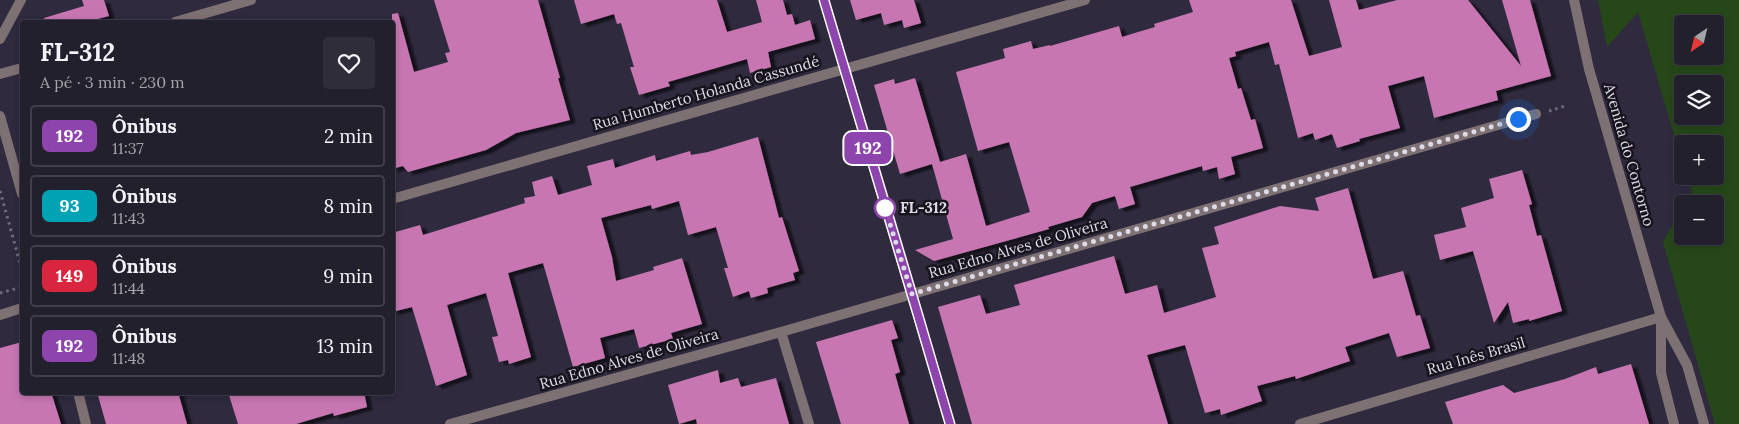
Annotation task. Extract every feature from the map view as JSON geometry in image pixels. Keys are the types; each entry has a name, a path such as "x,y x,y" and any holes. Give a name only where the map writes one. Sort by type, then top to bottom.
{"street":[{"path":"0,40 21,0"},
{"path":"182,20 251,0"},
{"path":"824,0 950,424"},
{"name":"Rua Humberto Holanda Cassundé","path":"395,198 1085,0"},
{"name":"Avenida do Contorno","path":"1574,0 1589,70 1661,317 1687,365 1704,424"},
{"path":"0,74 20,69"},
{"name":"Rua Edno Alves de Oliveira","path":"450,424 781,332 1536,114"},
{"path":"0,116 20,187"},
{"path":"0,315 20,309"},
{"name":"Avenida do Contorno","path":"1661,317 1661,373 1674,424"},
{"name":"Rua Inês Brasil","path":"1300,424 1661,317"},
{"path":"781,332 809,424"},
{"path":"79,395 86,424"}],"path":[{"path":"0,191 20,263"},
{"path":"0,293 20,288"}],"green space":[{"path":"1598,0 1739,0 1739,424 1715,424 1663,242 1674,222 1674,245 1724,245 1724,195 1690,195 1692,192 1690,185 1724,185 1724,135 1674,135 1638,12 1607,47"}],"building":[{"path":"82,0 104,0 109,16 94,20 44,20 44,18 84,6"},
{"path":"434,0 538,0 570,120 516,133 486,150 408,172 403,166 395,168 395,20 392,20 392,14 398,13 414,72 448,62 445,53 450,52"},
{"path":"574,0 717,0 727,32 762,22 756,0 783,0 787,15 792,14 795,25 810,20 815,39 768,52 771,67 750,73 747,59 668,82 670,86 639,95 630,67 634,67 621,23 617,24 614,14 581,24"},
{"path":"850,0 914,0 921,23 904,28 902,20 884,25 881,13 856,20"},
{"path":"1189,0 1291,0 1309,56 1342,47 1329,0 1356,0 1359,10 1397,0 1468,0 1521,66 1502,0 1530,0 1551,76 1496,91 1498,100 1434,118 1424,76 1388,86 1400,128 1359,139 1360,141 1337,148 1332,134 1315,140 1313,133 1298,138 1279,64 1275,65 1269,42 1235,52 1236,56 1229,58 1238,89 1241,88 1251,120 1255,119 1263,148 1231,157 1235,174 1219,179 1217,167 1203,171 1202,166 1130,187 1135,204 1119,209 1115,196 1092,203 1082,217 1048,227 1049,229 934,261 915,250 953,239 932,164 900,174 874,85 894,79 895,84 915,78 940,162 966,154 986,226 1030,212 1009,142 978,151 956,72 1005,58 1003,49 1031,41 1033,49 1119,26 1122,37 1155,27 1154,24 1193,12"},
{"path":"758,137 779,218 782,217 799,271 793,273 795,280 767,288 768,293 751,298 749,291 733,297 724,268 728,268 716,227 688,235 679,201 652,209 651,205 601,218 612,257 616,281 654,270 653,267 682,258 702,324 671,333 673,339 639,348 634,329 600,338 605,358 573,367 543,263 508,273 531,357 509,364 508,360 499,362 492,337 498,336 486,293 447,305 467,375 436,386 412,307 395,311 395,232 420,225 423,235 525,203 524,198 535,196 532,182 552,176 558,195 592,185 587,166 613,159 615,168 655,155 656,161 690,151 691,155 708,152"},
{"path":"1522,170 1532,204 1529,205 1537,236 1541,235 1562,311 1529,321 1529,319 1513,323 1508,302 1494,323 1473,251 1440,260 1434,235 1466,227 1461,208 1494,198 1489,179"},
{"path":"1348,188 1373,279 1403,271 1416,316 1420,315 1430,348 1397,357 1389,333 1345,347 1350,361 1296,379 1295,376 1257,386 1262,401 1221,415 1220,409 1205,413 1185,345 1147,355 1168,424 972,424 938,307 980,295 986,314 1020,305 1014,285 1114,256 1125,294 1157,285 1164,313 1216,297 1202,248 1219,244 1214,227 1280,206 1319,211 1315,198"},
{"path":"892,320 898,338 891,340 900,372 895,374 909,424 841,424 816,342"},
{"path":"20,343 20,395 52,395 61,424 0,424 0,348"},
{"path":"1631,364 1649,424 1453,424 1445,402 1503,385 1514,393 1565,379 1596,367 1598,374"},
{"path":"718,370 720,383 738,378 741,387 776,378 789,424 697,424 696,419 679,424 668,385"},
{"path":"98,395 179,395 187,424 106,424"},
{"path":"229,395 365,395 367,407 334,416 333,413 296,424 238,424"}],"bus line":[{"name":"192","path":"824,0 950,424"}],"place":[{"name":"FL-312","path":"885,208"}],"route":[{"path":"885,208 912,294 1518,119"}]}
